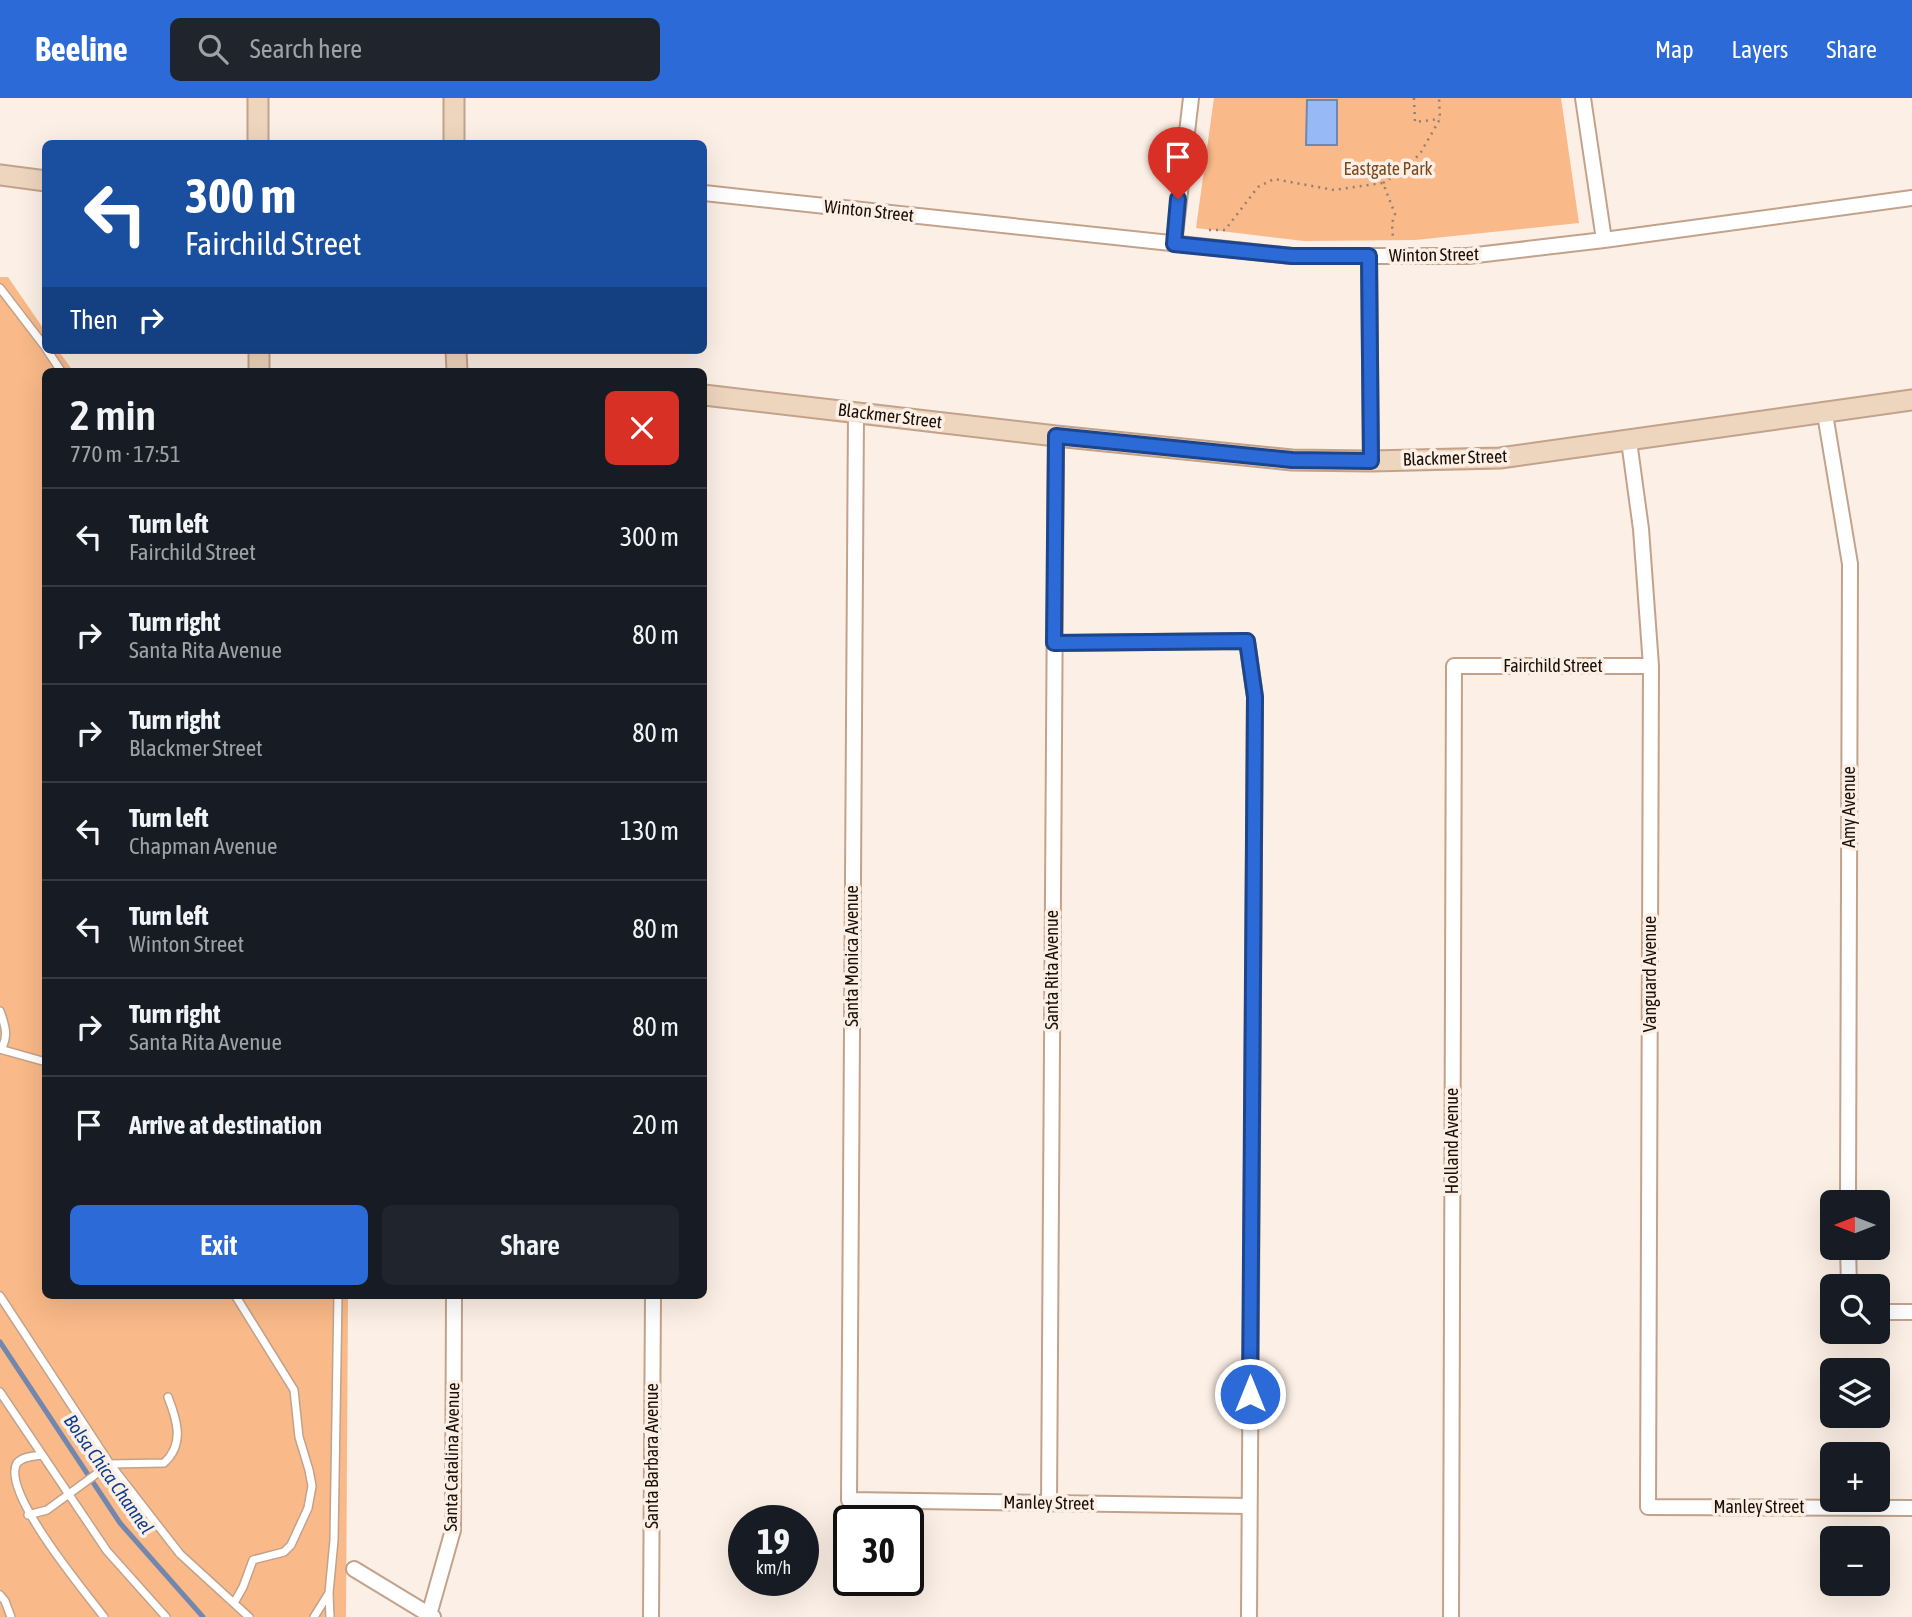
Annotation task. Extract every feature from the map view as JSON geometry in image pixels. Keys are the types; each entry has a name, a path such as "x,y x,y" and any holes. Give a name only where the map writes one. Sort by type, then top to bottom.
{"street":[{"path":"258,98 258,140"},
{"path":"454,98 454,140"},
{"path":"1174,244 1191,98"},
{"path":"1583,98 1604,240"},
{"path":"0,175 42,180"},
{"name":"Winton Street","path":"707,193 1292,256 1468,256 1912,198"},
{"path":"1369,256 1371,461"},
{"name":"Blackmer Street","path":"707,394 1056,436 1292,460 1371,461 1500,458 1912,400"},
{"name":"Santa Monica Avenue","path":"849,1500 856,412"},
{"name":"Amy Avenue","path":"1825,414 1850,564 1849,1190"},
{"name":"Santa Rita Avenue","path":"1049,1504 1056,436"},
{"name":"Vanguard Avenue","path":"1629,441 1641,529 1651,666 1648,1507"},
{"path":"1054,643 1247,641 1255,697 1249,1617"},
{"name":"Fairchild Street","path":"1454,666 1651,666"},
{"name":"Holland Avenue","path":"1451,1617 1454,666"},
{"name":"Santa Catalina Avenue","path":"431,1616 453,1530 454,1299"},
{"name":"Santa Barbara Avenue","path":"651,1617 653,1299"},
{"path":"1890,1312 1912,1312"},
{"name":"Manley Street","path":"849,1500 1250,1506"},
{"name":"Manley Street","path":"1648,1507 1912,1508"},
{"path":"354,1569 431,1616"}],"lane":[{"path":"0,288 42,344"},
{"path":"0,1011 6,1034 6,1041 0,1049 42,1061"},
{"path":"0,1296 107,1466 180,1554 249,1617"},
{"path":"234,1603 253,1560 284,1552 291,1545 308,1508 312,1486 299,1437 294,1390 237,1299"},
{"path":"330,1617 338,1299"},
{"path":"0,1392 107,1552 166,1617"},
{"path":"27,1515 47,1510 107,1466 164,1464 171,1457 179,1433 168,1397"},
{"path":"42,1455 20,1460 12,1474 27,1515 54,1555 104,1617"},
{"path":"314,1617 329,1593"},
{"path":"0,1595 11,1617"}],"path":[{"path":"1413,98 1415,122 1440,118"},
{"path":"1205,230 1225,230 1258,187 1274,179 1334,190 1384,183 1407,168 1420,152 1440,118 1439,98"},
{"path":"1384,183 1395,214 1392,223 1395,256"}],"green space":[{"name":"Eastgate Park","path":"1214,98 1561,98 1579,223 1415,240 1304,241 1196,228"},
{"path":"0,277 8,277 42,327 42,354 61,354 71,368 42,368 42,1299 348,1299 346,1617 0,1617"}],"water":[{"path":"1307,100 1337,100 1337,145 1306,145"}],"waterway":[{"name":"Bolsa Chica Channel","path":"0,1342 120,1523 203,1617"}],"route":[{"path":"1178,199 1174,244 1292,256 1369,256 1371,461 1292,460 1056,436 1054,643 1247,641 1255,697 1250,1394"}]}
